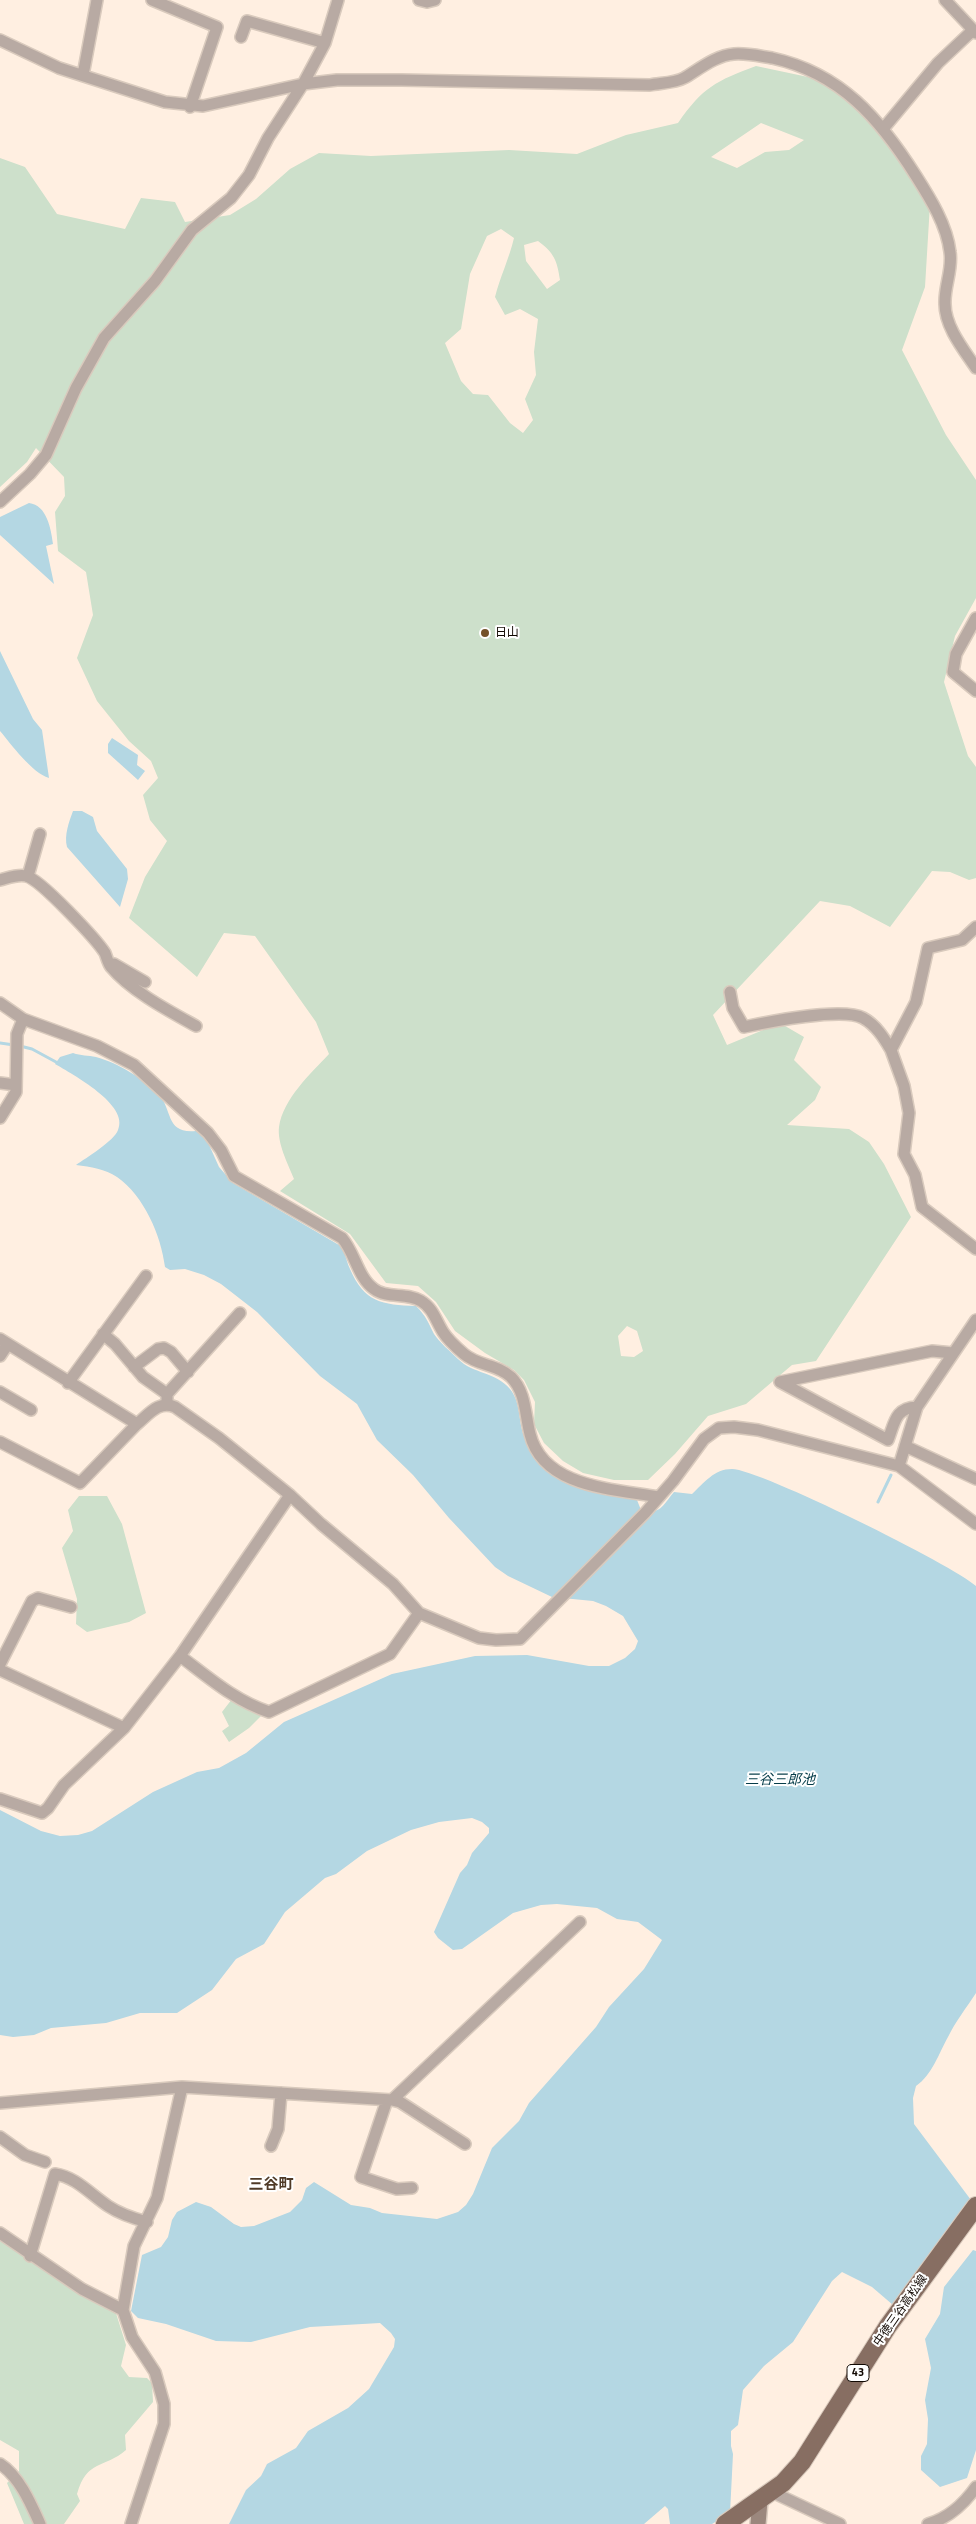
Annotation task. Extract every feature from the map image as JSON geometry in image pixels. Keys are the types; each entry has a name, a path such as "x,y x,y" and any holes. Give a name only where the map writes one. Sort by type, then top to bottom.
{"main road":[{"name":"中徳三谷高松線","path":"726,2524 783,2483 802,2462 888,2326 976,2206"}],"street":[{"path":"82,75 97,0"},
{"path":"152,0 217,27 190,106"},
{"path":"0,502 30,474 46,455 85,370 104,338 155,281 192,230 231,198 241,187 325,43 338,0"},
{"path":"419,0 427,2 435,0"},
{"path":"882,129 938,63 974,31 946,0"},
{"path":"242,38 247,21 325,43"},
{"path":"0,40 59,68 165,102 190,106 203,106 302,84 337,80 650,85 682,79 694,70 732,54 753,54 795,65 844,89 867,110 902,153 925,190 946,234 951,253 945,304 947,319 976,368"},
{"path":"976,618 956,654 953,672 976,690"},
{"path":"28,876 40,834"},
{"path":"0,880 20,875 28,876 40,884 114,964 146,982"},
{"path":"891,1050 916,1002 928,948 962,940 976,927"},
{"path":"104,953 111,966 124,979 162,1006 196,1026"},
{"path":"730,992 733,1008 744,1027 775,1021 849,1013 864,1018 880,1032 891,1050 904,1086 909,1112 904,1154 915,1175 922,1207 976,1249"},
{"path":"0,1003 23,1019 97,1046 134,1065 212,1137 234,1176 342,1238 349,1246 369,1285 375,1290 421,1301 434,1315 444,1333 469,1358 494,1366 512,1378 523,1399 530,1436 539,1452 559,1473 586,1483 659,1497"},
{"path":"0,1118 13,1098 16,1085 15,1058 17,1034 23,1019"},
{"path":"0,1083 16,1085"},
{"path":"68,1383 146,1276"},
{"path":"0,1442 80,1483 137,1424 167,1399 240,1313"},
{"path":"899,1466 917,1407 976,1320"},
{"path":"103,1334 116,1344 143,1377 167,1399 290,1495 321,1524 393,1584 419,1614 479,1638 520,1639 659,1497 704,1439 712,1432 724,1428 758,1430 899,1466 976,1524"},
{"path":"0,1356 4,1342 137,1424"},
{"path":"134,1367 158,1349 164,1348 172,1352 188,1372"},
{"path":"917,1407 906,1407 899,1412 888,1440 780,1382 932,1351 953,1353"},
{"path":"0,1392 31,1410"},
{"path":"905,1446 976,1479"},
{"path":"0,1799 42,1813 48,1808 64,1786 124,1728 180,1656 290,1495"},
{"path":"0,1664 32,1601 38,1598 71,1607"},
{"path":"180,1656 235,1696 252,1706 269,1712 390,1654 419,1614"},
{"path":"0,1670 124,1728"},
{"path":"412,2188 397,2188 361,2177 390,2100 580,1922"},
{"path":"0,2103 182,2087 390,2100 400,2102 466,2144"},
{"path":"131,2524 164,2424 164,2404 155,2372 132,2337 123,2310 134,2246 147,2222 156,2198 182,2087"},
{"path":"271,2146 278,2129 281,2093"},
{"path":"0,2137 25,2155 45,2162"},
{"path":"30,2256 55,2174 74,2180 106,2205 127,2217 147,2222"},
{"path":"0,2233 30,2256 82,2289 123,2310"},
{"path":"0,2464 8,2469 40,2524"},
{"path":"934,2523 965,2503 976,2486"},
{"path":"758,2524 766,2496 840,2524"}],"green space":[{"path":"756,66 808,77 838,90 871,118 930,204 925,287 902,350 946,435 976,480 976,598 955,636 944,682 968,756 976,767 976,878 969,880 950,872 932,871 890,927 850,906 820,901 713,1015 727,1045 780,1023 804,1037 794,1060 821,1087 815,1100 787,1125 849,1129 869,1142 884,1164 911,1217 816,1361 792,1365 746,1404 708,1416 675,1454 648,1480 614,1480 583,1473 563,1461 544,1443 534,1424 535,1402 524,1380 514,1370 485,1353 455,1331 436,1302 418,1286 386,1283 350,1234 280,1191 294,1179 280,1140 279,1127 282,1117 286,1106 299,1087 329,1054 316,1022 255,936 224,933 197,977 129,918 145,877 167,841 150,820 143,795 158,778 151,761 129,741 97,701 77,658 93,615 86,572 58,551 55,512 65,496 64,477 36,448 27,462 0,487 0,158 25,167 57,214 125,229 141,198 175,202 185,222 230,215 256,199 290,169 319,153 371,156 509,150 577,154 626,135 678,123 703,93 720,81","holes":["761,123 804,140 789,150 765,152 737,168 711,157","501,229 514,238 495,297 505,315 520,309 538,319 534,352 536,375 525,399 533,420 523,433 510,423 488,395 473,394 461,381 445,343 461,329 470,274 487,236","538,241 548,249 558,267 560,280 547,289 526,261 524,245","627,1326 637,1331 643,1351 634,1357 621,1356 618,1336"]},
{"path":"79,1496 107,1496 122,1524 146,1613 129,1622 87,1632 76,1624 77,1599 62,1548 73,1531 68,1510"},
{"path":"232,1699 262,1715 249,1728 229,1742 222,1731 229,1726 222,1712"},
{"path":"0,2239 80,2294 115,2310 126,2345 121,2366 129,2377 147,2378 152,2383 153,2402 125,2435 126,2450 97,2466 86,2475 77,2494 80,2501 64,2524 24,2524 7,2483 19,2471 19,2451 0,2440"}],"water":[{"path":"29,503 40,508 49,525 53,544 46,546 54,584 0,535 0,517"},
{"path":"0,651 33,719 42,730 49,778 42,775 29,764 0,731"},
{"path":"112,738 138,755 137,765 145,771 138,780 108,753 108,744"},
{"path":"73,811 82,811 93,817 97,831 127,869 128,879 120,907 67,847 67,833"},
{"name":"三谷三郎池","path":"73,1053 96,1057 113,1063 146,1083 163,1101 174,1125 186,1131 196,1131 206,1138 219,1167 233,1183 339,1245 345,1254 355,1280 368,1295 384,1303 416,1306 425,1316 436,1337 458,1359 470,1368 504,1383 514,1394 522,1430 532,1453 542,1466 555,1476 586,1489 637,1500 641,1510 653,1512 664,1505 674,1492 692,1494 710,1477 720,1471 732,1469 749,1473 779,1484 897,1540 961,1575 976,1586 976,1993 954,2026 931,2070 916,2086 913,2098 914,2124 971,2200 928,2260 909,2282 896,2305 893,2305 872,2287 842,2272 832,2281 793,2342 764,2366 743,2390 738,2425 731,2431 733,2454 730,2513 712,2524 670,2524 668,2509 665,2506 644,2524 229,2524 246,2490 261,2476 267,2464 296,2448 308,2431 348,2408 369,2389 394,2347 395,2339 380,2323 310,2327 251,2342 216,2341 166,2324 138,2318 131,2311 142,2255 161,2247 168,2237 172,2220 177,2212 196,2202 211,2207 241,2227 254,2226 290,2212 302,2200 306,2188 314,2182 351,2205 370,2208 382,2213 437,2219 458,2212 466,2205 473,2194 492,2148 519,2121 529,2103 596,2027 609,2007 644,1969 662,1940 638,1922 617,1919 597,1908 557,1904 541,1905 513,1913 462,1949 453,1950 438,1938 434,1932 460,1873 467,1865 472,1853 489,1833 489,1828 482,1822 472,1818 439,1822 411,1830 367,1851 336,1874 325,1878 285,1912 264,1944 236,1959 212,1990 177,2013 140,2013 106,2023 51,2028 34,2035 13,2037 0,2035 0,1810 41,1831 60,1836 78,1835 92,1831 153,1792 197,1772 219,1768 246,1753 284,1722 392,1674 475,1656 527,1655 589,1666 609,1666 625,1658 635,1649 638,1641 623,1616 606,1606 593,1601 552,1597 508,1576 495,1567 449,1518 413,1475 377,1440 357,1404 320,1376 257,1312 221,1284 204,1275 185,1269 170,1270 165,1267 160,1242 150,1217 127,1185 108,1172 76,1165 111,1139 118,1130 119,1120 116,1111 97,1091 55,1064 60,1057"},
{"path":"973,2250 976,2251 976,2450 967,2478 940,2487 921,2470 921,2456 927,2444 928,2419 925,2400 931,2368 925,2339 940,2314 944,2287"}],"waterway":[{"path":"0,1043 14,1045"},
{"path":"20,1046 32,1049 56,1062"},
{"path":"878,1502 891,1475"}],"place":[{"name":"日山","path":"485,633"}],"district":[{"name":"三谷町","path":"271,2185"}]}
